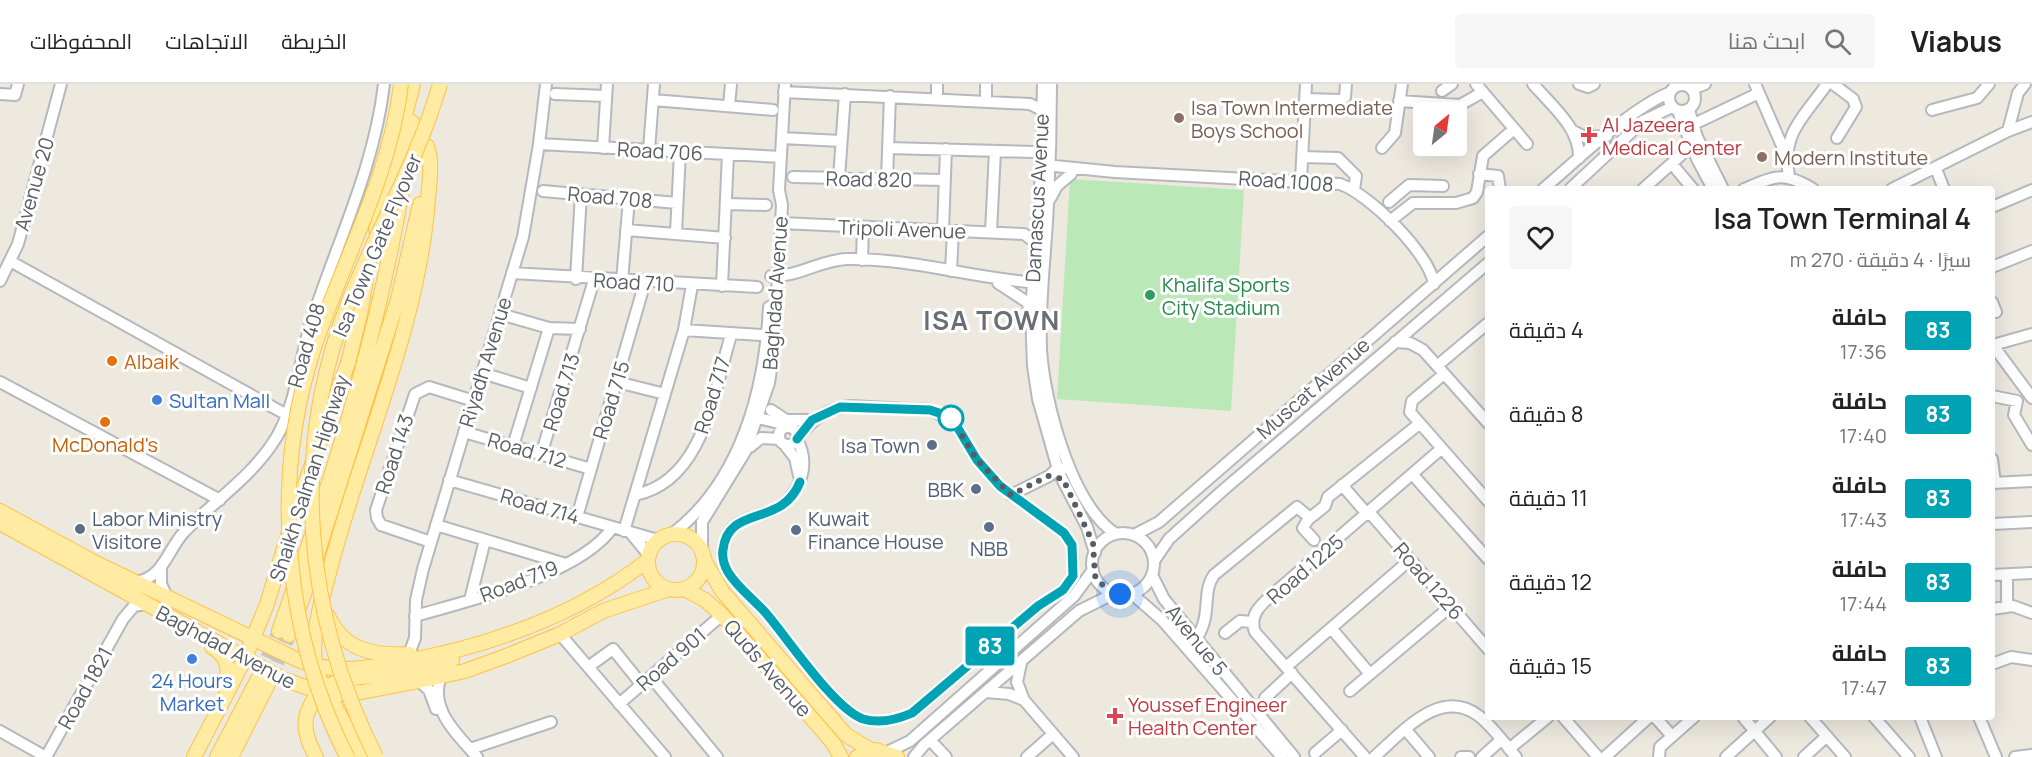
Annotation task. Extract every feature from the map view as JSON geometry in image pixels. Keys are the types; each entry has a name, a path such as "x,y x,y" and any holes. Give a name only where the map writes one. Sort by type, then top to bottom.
{"main road":[{"name":"Isa Town Gate Flyover","path":"347,757 314,677 301,624 290,538 292,445 313,352 378,183 390,145 401,84"},
{"name":"Shaikh Salman Highway","path":"194,757 250,650 275,582 295,512 334,406 354,342 372,244 415,84"},
{"name":"Shaikh Salman Highway","path":"415,84 401,205 365,365 284,633 308,583 398,298 418,213 433,84"},
{"name":"Isa Town Gate Flyover","path":"376,757 344,686 320,599 313,530 313,455 323,396 339,328 368,258 422,142 440,84"},
{"name":"Shaikh Salman Highway","path":"363,757 342,719 323,692 315,666 316,639 325,590 348,507 417,288 429,188 430,164 427,146"},
{"name":"Baghdad Avenue","path":"0,511 136,582 232,627 250,650"},
{"name":"Baghdad Avenue","path":"0,523 146,604 250,650 315,666 350,669 372,668 480,645 591,598 648,558"},
{"path":"672,534 687,536 703,556 701,575 684,589 669,589 653,579 648,558 658,540 672,534"},
{"name":"Quds Avenue","path":"703,556 722,591 846,735 871,750"},
{"path":"232,627 252,618 275,582"},
{"name":"Baghdad Avenue","path":"262,676 323,692 362,692 420,681 465,671 560,634 603,611 669,589"},
{"name":"Quds Avenue","path":"684,589 706,601 722,615 817,724 841,757"},
{"path":"325,590 329,618 336,631 349,644 369,652 416,653 480,645"},
{"path":"146,604 151,614 223,655 228,670 224,701"},
{"path":"306,714 323,692 338,681 434,666 480,645"},
{"path":"231,757 262,676 250,650"},
{"path":"217,757 262,676"},
{"path":"283,680 297,696 306,714 309,743 316,757"},
{"path":"342,719 352,701 362,692"},
{"path":"857,757 871,750 892,754"}],"street":[{"path":"0,94 15,95 18,84"},
{"name":"Avenue 20","path":"0,281 18,244 61,84"},
{"name":"Road 408","path":"136,582 150,578 161,569 184,533 264,455 287,415 310,326 366,175 384,84"},
{"name":"Riyadh Avenue","path":"416,653 415,616 419,584 526,221 546,84"},
{"path":"603,148 607,84"},
{"path":"649,150 654,84"},
{"path":"729,106 730,84"},
{"path":"936,98 937,84"},
{"path":"986,84 986,101"},
{"name":"Damascus Avenue","path":"1051,84 1050,152 1045,169 1035,243 1041,352 1068,479 1095,553"},
{"path":"1301,180 1306,84"},
{"path":"1305,99 1341,100 1346,96 1346,84"},
{"path":"1382,148 1395,133 1402,84"},
{"path":"1442,91 1452,84"},
{"path":"1533,84 1573,131 1578,144 1579,158"},
{"path":"1580,84 1588,87 1594,84"},
{"path":"1547,186 1579,158 1655,100 1680,87 1705,84"},
{"path":"1786,156 1792,133 1827,84"},
{"path":"1833,84 1856,103 1854,113 1837,138"},
{"path":"1932,110 1977,98 1989,84"},
{"path":"2008,131 2018,93 2025,84"},
{"path":"1680,87 1668,100 1694,124 1697,137 1722,186"},
{"path":"1573,186 1643,122 1680,110 1695,100 1680,87"},
{"path":"785,88 844,94 1030,104 1042,110"},
{"name":"Baghdad Avenue","path":"703,556 702,522 737,468 754,420 765,364 781,223 779,198 785,88"},
{"path":"1466,102 1479,88 1527,144"},
{"path":"1694,124 1757,89 1786,156 1789,176"},
{"path":"1030,104 1043,90"},
{"name":"Damascus Avenue","path":"1043,90 1042,110 1048,202 1037,286 1031,312 1037,393 1058,468 1089,507 1116,534"},
{"path":"555,93 606,96"},
{"path":"839,178 844,94"},
{"path":"887,179 890,96"},
{"path":"653,100 773,110"},
{"path":"1399,101 1413,103"},
{"path":"1680,110 1697,159 1711,186"},
{"path":"1899,186 2008,131 2032,122"},
{"path":"1390,221 1410,204 1426,201 1456,203 1470,200 1477,192 1485,154 1514,129"},
{"path":"1573,131 1585,137 1607,136"},
{"path":"782,138 841,141"},
{"path":"1646,186 1676,160 1690,141"},
{"name":"Road 706","path":"539,144 781,157"},
{"name":"Road 820","path":"888,148 1034,152"},
{"path":"946,149 945,180 951,271"},
{"path":"991,232 995,151"},
{"path":"676,233 680,152"},
{"name":"Road 1008","path":"1050,152 1082,168"},
{"path":"722,286 728,154"},
{"path":"1303,157 1338,158 1356,176 1354,190"},
{"path":"1676,160 1697,159"},
{"path":"1676,160 1691,186"},
{"name":"Road 1008","path":"1045,169 1082,168 1115,172 1327,182 1354,190 1368,199 1425,262 1434,284"},
{"name":"Road 1008","path":"1045,169 1071,174 1115,172"},
{"path":"1936,169 1943,186"},
{"path":"1048,202 1057,186 1071,174"},
{"path":"1479,174 1498,176 1500,186"},
{"path":"1752,186 1774,177 1789,176 1808,186"},
{"name":"Road 820","path":"793,177 945,180"},
{"path":"1389,202 1408,185 1443,186"},
{"path":"1426,185 1426,201"},
{"path":"1995,206 2032,190"},
{"name":"Road 708","path":"543,191 677,203"},
{"path":"576,279 581,194"},
{"name":"Baghdad Avenue","path":"672,534 691,518 720,480 765,398 774,354 776,204 779,198"},
{"path":"622,281 629,199"},
{"path":"727,204 766,205"},
{"name":"Tripoli Avenue","path":"781,223 1024,234"},
{"path":"1035,243 1024,234 1037,224"},
{"path":"862,260 863,227"},
{"name":"Road 708","path":"626,230 725,238"},
{"name":"Muscat Avenue","path":"1134,535 1160,522 1485,239"},
{"path":"1995,266 2032,251"},
{"path":"774,280 840,260 862,260 951,271 1037,286"},
{"path":"10,261 287,415"},
{"path":"1425,262 1440,269 1452,268"},
{"name":"Muscat Avenue","path":"1154,561 1169,539 1485,266"},
{"name":"Road 710","path":"512,273 576,279 757,287"},
{"path":"978,276 998,283 1027,302 1031,312"},
{"name":"Road 713","path":"541,455 594,280"},
{"name":"Road 715","path":"577,517 645,282"},
{"path":"998,283 1037,286"},
{"path":"648,558 627,531 635,495 684,330 692,285"},
{"name":"Road 713","path":"500,314 549,328 580,329"},
{"path":"1416,325 1417,339 1423,351"},
{"name":"Road 713","path":"513,446 549,328"},
{"name":"Road 717","path":"684,330 731,335 762,335"},
{"path":"1485,330 1441,369 1410,403 1410,412 1419,424 1485,498"},
{"path":"1995,343 2032,334"},
{"name":"Road 717","path":"635,495 658,487 675,475 699,438 731,335"},
{"path":"1395,342 1410,343 1423,351 1485,420"},
{"path":"1995,348 2031,393"},
{"path":"482,373 531,388"},
{"path":"0,382 220,500"},
{"path":"617,382 665,394"},
{"name":"Road 143","path":"431,542 381,525 376,518 376,510 415,394 423,388 432,388 474,401"},
{"path":"1995,397 2017,401 2014,415 2032,445"},
{"path":"754,420 783,424 809,421 830,410 850,406 930,410 945,415 953,420 982,466 1069,539 1074,561 1073,576 1063,590 1038,606 912,713 894,720 879,721 862,718 843,706 765,612 736,582 724,564 725,542 733,527 748,518 782,507 792,497 800,482 804,462 795,430 783,424 771,410 765,398"},
{"path":"771,410 786,420 809,421"},
{"path":"754,420 790,445 809,421"},
{"path":"781,440 783,424"},
{"path":"1314,540 1304,528 1309,519 1325,506 1328,497 1419,424"},
{"name":"Road 712","path":"464,432 591,469"},
{"path":"737,468 756,441 768,436 781,440 795,458 800,482"},
{"name":"Road 1225","path":"1365,757 1255,632 1252,622 1258,609 1280,588 1369,514 1441,449"},
{"path":"1018,496 1058,468"},
{"path":"1413,475 1485,551"},
{"path":"1048,476 1068,479"},
{"name":"Road 714","path":"449,480 658,540"},
{"path":"1995,483 2032,481"},
{"name":"Road 1226","path":"1342,485 1485,646"},
{"path":"1162,620 1173,624 1186,638 1196,639 1206,620 1208,588 1214,575 1297,507 1309,519"},
{"path":"1995,524 2032,522"},
{"path":"436,525 566,564"},
{"name":"Road 719","path":"415,616 545,574 601,542 613,527"},
{"path":"892,754 910,741 1074,596 1093,570 1095,553 1103,541 1116,534 1134,535 1148,545 1154,561 1152,575 1146,585 1131,593 1115,593 1079,611 930,740 914,757"},
{"path":"470,600 485,540"},
{"path":"1265,698 1331,628 1410,560"},
{"path":"161,569 161,584 167,597"},
{"path":"1093,570 1101,585 1115,593"},
{"path":"1995,575 2032,573"},
{"name":"Avenue 5","path":"1152,575 1164,599 1293,757"},
{"path":"2007,575 2007,605"},
{"path":"121,590 125,608 123,619"},
{"name":"Avenue 5","path":"1131,593 1162,620 1282,757"},
{"name":"Road 1821","path":"46,757 123,619 134,606 146,604"},
{"path":"1995,608 2007,605 2020,606 2032,613"},
{"path":"1350,691 1451,606"},
{"path":"1186,626 1202,621 1207,610"},
{"name":"Road 901","path":"619,704 722,615"},
{"path":"1225,633 1241,620 1252,622"},
{"path":"1331,628 1370,674"},
{"path":"560,634 665,757"},
{"path":"588,667 613,649 642,685"},
{"path":"1995,663 2011,657 2032,660"},
{"path":"1021,663 1017,682 1024,700 1073,757"},
{"path":"441,676 437,692 443,715"},
{"path":"651,677 717,757"},
{"path":"420,681 429,690 435,707 474,753 550,722"},
{"path":"986,692 1009,694 1024,700"},
{"path":"1374,757 1433,709 1456,706 1480,716 1513,753 1545,720"},
{"path":"1566,720 1598,757"},
{"path":"1605,757 1647,720"},
{"path":"1658,720 1672,736"},
{"path":"1659,757 1659,749 1691,720"},
{"path":"1745,720 1776,757"},
{"path":"1726,757 1767,720"},
{"path":"1813,720 1845,757"},
{"path":"1877,720 1909,757"},
{"path":"1921,720 1936,757"},
{"path":"1928,720 1942,757"},
{"path":"1980,720 1996,757"},
{"path":"1315,753 1342,730"},
{"path":"1406,730 1429,757"},
{"path":"0,731 46,757"},
{"path":"1027,757 1053,734"},
{"path":"1804,757 1827,736"},
{"path":"930,740 946,757"},
{"path":"1482,757 1501,740"},
{"path":"2015,757 2032,755"},
{"path":"1461,757 1469,757"}],"green space":[{"name":"Khalifa Sports City Stadium","path":"1070,179 1244,190 1231,411 1057,399"}],"tunnel":[{"path":"259,677 279,631"},
{"path":"269,682 289,635"}],"bus line":[{"name":"83","path":"797,439 812,420 840,407 930,410 945,415 953,420 977,460 1000,486 1046,519 1069,539 1074,561 1073,576 1063,590 1038,606 912,713 894,720 879,721 862,718 843,706 765,612 736,582 724,564 723,549 733,527 748,518 782,507 792,497 800,482"}],"place":[{"name":"Isa Town Intermediate Boys School","path":"1179,118"},
{"name":"Al Jazeera Medical Center","path":"1589,135"},
{"name":"Modern Institute","path":"1762,157"},
{"name":"Khalifa Sports City Stadium","path":"1150,295"},
{"name":"Albaik","path":"112,361"},
{"name":"Sultan Mall","path":"157,400"},
{"name":"McDonald's","path":"105,422"},
{"name":"Isa Town","path":"932,445"},
{"name":"BBK","path":"976,489"},
{"name":"NBB","path":"989,527"},
{"name":"Labor Ministry Visitore","path":"80,529"},
{"name":"Kuwait Finance House","path":"796,530"},
{"name":"24 Hours Market","path":"192,659"},
{"name":"Youssef Engineer Health Center","path":"1115,716"}],"district":[{"name":"ISA TOWN","path":"992,320"}],"route":[{"path":"951,418 977,460 1011,495 1024,491 1048,476 1063,479 1093,543 1095,576 1106,589 1120,594"}]}
